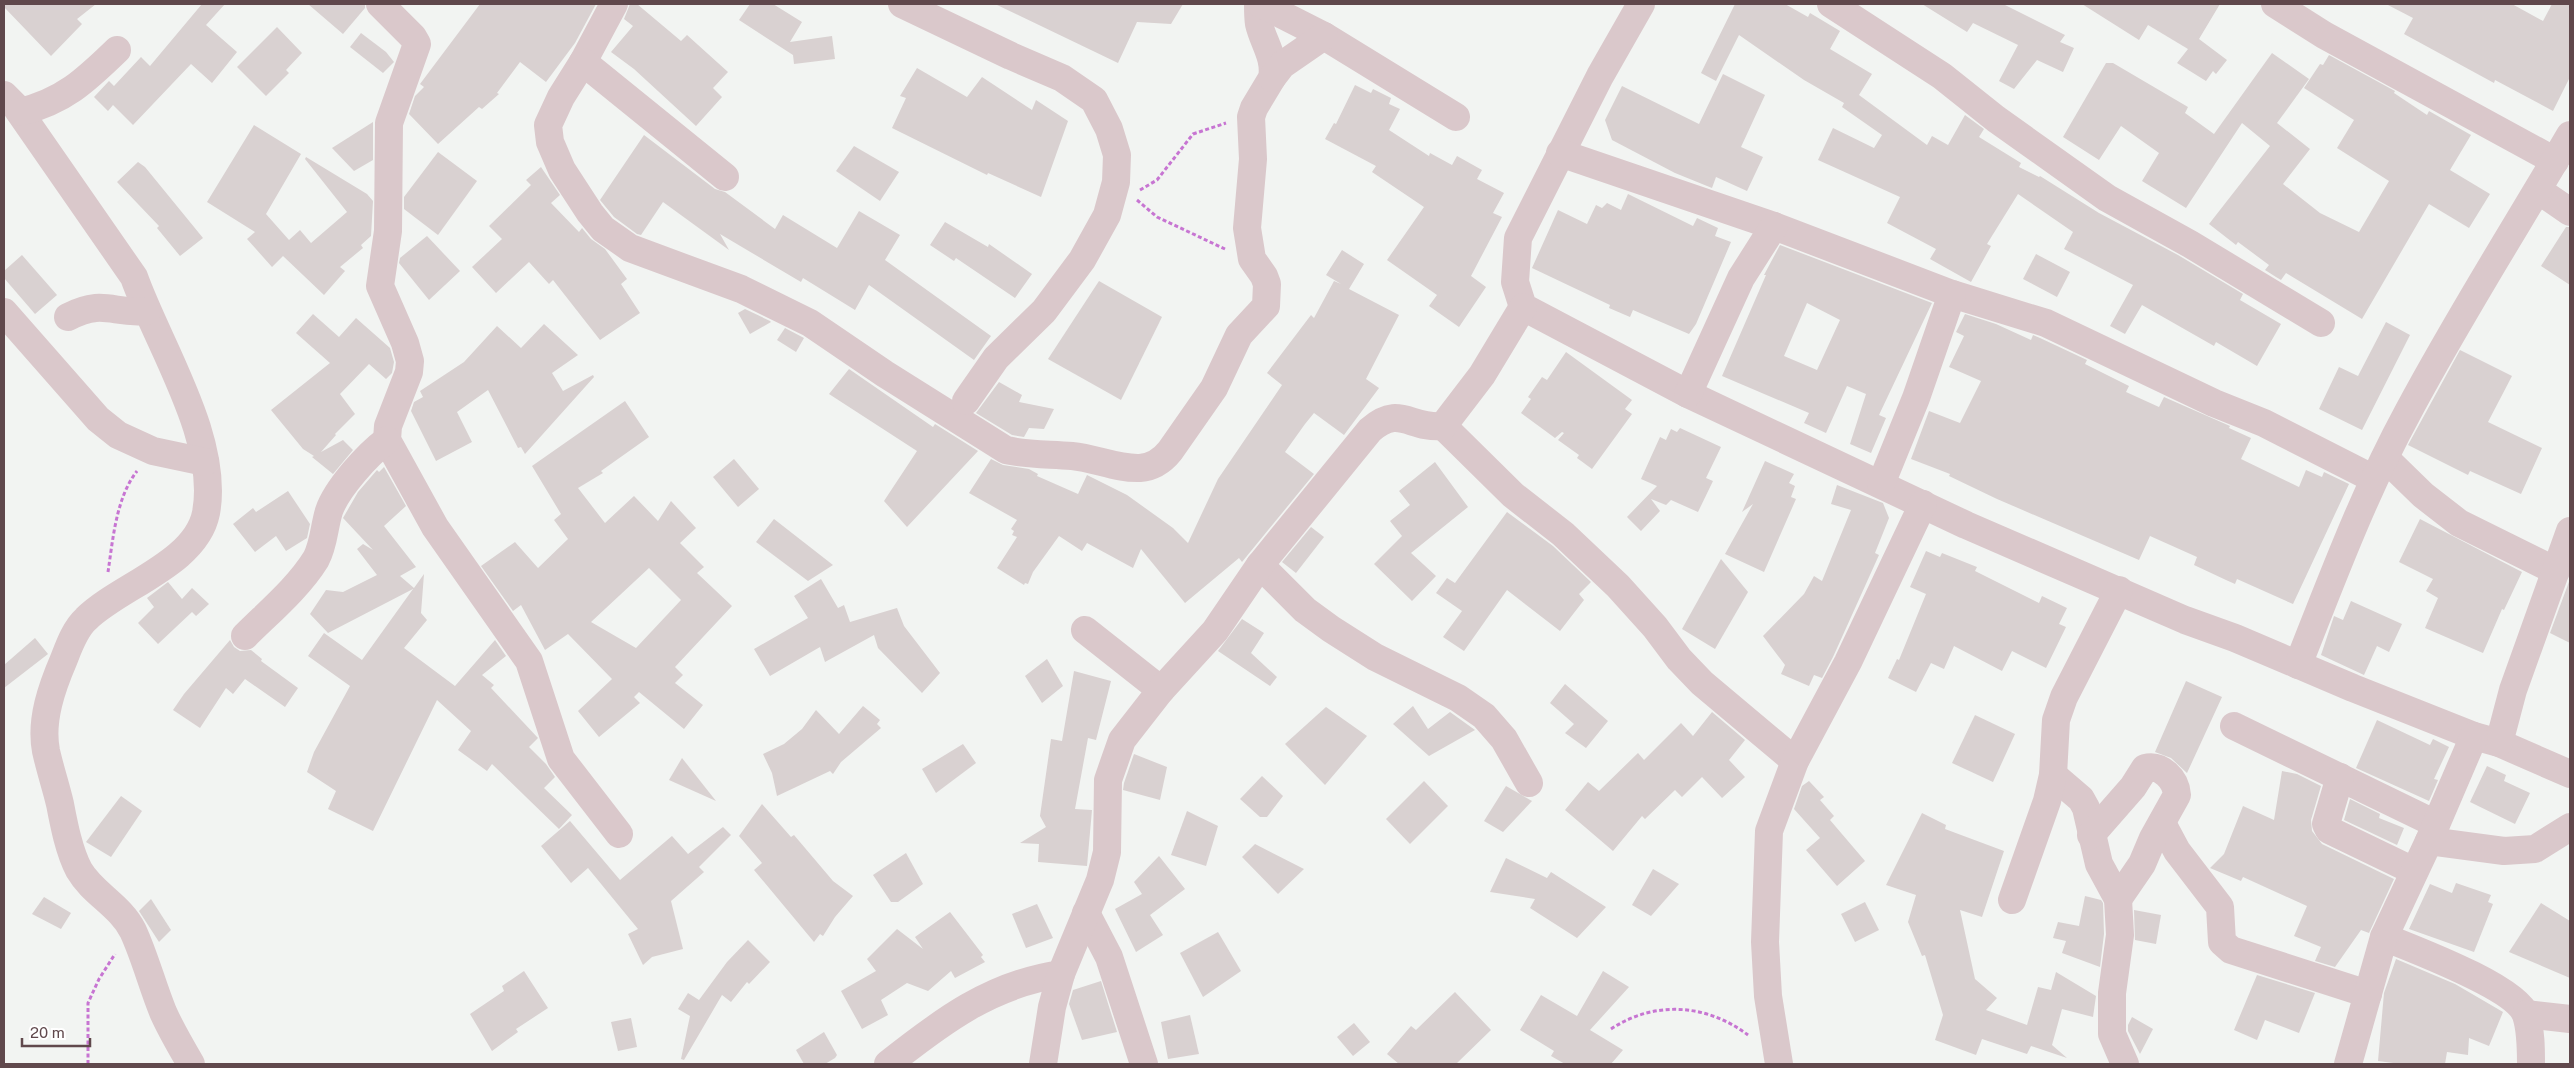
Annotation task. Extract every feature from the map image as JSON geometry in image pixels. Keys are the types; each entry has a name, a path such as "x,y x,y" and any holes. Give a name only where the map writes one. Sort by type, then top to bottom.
{"street":[{"path":"380,4 414,37 417,44 389,123 388,231 380,286 405,342 410,361 409,372 388,426 387,440 435,527 529,661 562,759 619,834"},
{"path":"614,4 583,62 561,97 548,125 550,142 562,170 603,229 630,248 741,289 810,323 908,389 1006,450 1024,454 1072,456 1112,465 1140,468 1162,461 1214,388 1239,336 1266,306 1267,284 1264,276 1252,259 1247,228 1254,159 1252,112 1272,78 1282,66 1324,36"},
{"path":"902,4 1062,78 1094,100 1109,129 1117,155 1123,188 1082,260 1044,311 996,358 966,401"},
{"path":"1272,78 1273,66 1259,24 1259,4 1324,36 1456,117"},
{"path":"1641,4 1560,153 1518,238 1515,282 1523,306 1688,394 1923,504 2185,620 2235,638 2570,774"},
{"path":"1831,4 1942,76 2004,124 2107,198 2190,244 2321,323"},
{"path":"2275,4 2324,35 2555,161"},
{"path":"12,103 51,102 65,95 82,84 117,50"},
{"path":"583,62 725,177"},
{"path":"12,103 70,187 122,256 134,277 148,311 163,339 193,418 207,472 206,514 195,538 150,576 85,620 71,641 53,684 45,721 46,749 69,841 79,869 90,884 125,916 163,1011 191,1064"},
{"path":"2298,665 2380,468 2472,300 2570,135"},
{"path":"1560,153 1774,226 1952,294 2046,323 2214,403 2380,468 2423,495 2460,522 2556,571"},
{"path":"2538,190 2570,212"},
{"path":"1688,394 1741,278 1774,226"},
{"path":"1882,484 1916,398 1952,294"},
{"path":"1043,1064 1052,1007 1061,974 1100,880 1107,852 1108,780 1114,758 1122,740 1161,690 1214,631 1260,565 1370,430 1382,419 1391,416 1432,427 1443,426 1482,375 1523,306"},
{"path":"68,317 82,310 98,307 133,312 148,311"},
{"path":"4,312 98,419 118,435 154,451 205,462"},
{"path":"1443,426 1513,496 1563,534 1618,586 1655,627 1679,659 1702,683 1795,761"},
{"path":"245,636 297,583 315,560 321,548 332,504 367,457 387,440"},
{"path":"1778,1064 1768,987 1765,942 1769,831 1795,761 1844,670 1923,504"},
{"path":"2348,1064 2384,937 2433,832 2513,690 2570,531"},
{"path":"1260,565 1305,610 1331,629 1374,657 1458,698 1484,716 1504,738 1529,783"},
{"path":"2012,900 2047,801 2053,775 2056,720 2064,696 2119,590"},
{"path":"1085,630 1161,690"},
{"path":"2234,726 2340,777 2433,832 2504,851 2534,849 2570,827"},
{"path":"2092,835 2133,787 2144,768 2150,767 2170,776 2177,795 2142,864 2118,899"},
{"path":"2053,775 2081,799 2086,808 2099,864 2118,899 2120,936 2112,993 2112,1034 2125,1064"},
{"path":"2340,777 2326,824 2329,830 2414,871"},
{"path":"2162,823 2177,851 2220,907 2222,942 2231,950 2368,994"},
{"path":"1086,913 1109,957 1139,1058"},
{"path":"2384,937 2493,986 2515,1000 2526,1014 2531,1064"},
{"path":"888,1064 927,1034 996,991 1043,977 1061,974"},
{"path":"2526,1014 2570,1019"}],"path":[{"path":"1123,188 1149,186 1157,180 1193,134 1252,112"},
{"path":"1123,188 1157,217 1226,250 1252,259"},
{"path":"104,606 119,508 133,477 154,451"},
{"path":"88,1064 88,1003 107,966 133,932"},
{"path":"1612,1029 1628,1018 1656,1010 1700,1012 1740,1029 1778,1064"}],"building":[{"path":"4,4 96,4 77,19 82,24 51,56 4,7"},
{"path":"202,4 225,4 206,25 237,52 212,83 191,64 133,125 113,105 108,111 94,97 109,81 114,86 141,57 150,66"},
{"path":"308,4 365,4 365,8 343,34"},
{"path":"480,4 596,4 575,43 546,82 520,62 497,93 499,94 482,109 479,107 438,144 409,114 415,96 424,87 420,84"},
{"path":"630,4 637,4 681,41 687,35 728,72 713,88 722,97 696,126 634,69 611,52 633,26 624,19"},
{"path":"750,4 773,4 802,22 790,42 832,36 835,59 794,64 793,55 739,20"},
{"path":"995,4 1183,4 1171,24 1137,22 1118,63"},
{"path":"1735,4 1785,4 1808,17 1810,13 1840,31 1830,49 1872,74 1859,95 1927,145 1932,136 1948,145 1965,115 1984,129 1979,137 2021,163 2019,167 2040,176 2099,213 2178,255 2243,294 2240,300 2281,324 2257,366 2216,342 2214,346 2142,305 2125,334 2110,326 2133,285 2064,249 2073,232 2018,194 1987,244 1991,246 1971,282 1930,259 1936,249 1887,223 1900,197 1818,160 1833,128 1874,148 1882,135 1842,107 1844,103 1804,80 1739,35 1716,81 1701,73"},
{"path":"1922,4 2003,4 2065,35 2060,42 2074,48 2063,72 2037,60 2014,89 1999,81 2018,45 1973,23 1967,32"},
{"path":"2082,4 2220,4 2199,39 2227,60 2216,74 2213,71 2206,81 2177,63 2188,49 2148,25 2139,40"},
{"path":"2386,4 2512,4 2543,21 2552,4 2570,4 2570,77 2553,111 2495,80 2494,83 2404,34 2413,18"},
{"path":"277,27 302,53 286,70 289,73 266,96 237,67"},
{"path":"361,33 386,52 394,62 383,73 350,47"},
{"path":"2272,53 2309,79 2277,123 2310,149 2283,184 2320,213 2359,232 2389,181 2337,148 2354,120 2304,88 2320,64 2323,65 2329,55 2395,91 2394,93 2427,115 2429,111 2471,135 2450,170 2490,194 2469,228 2429,204 2362,319 2286,273 2281,280 2276,277 2265,270 2269,265 2238,242 2236,245 2209,224 2270,146 2242,123 2186,208 2142,181 2159,153 2121,126 2099,160 2063,137 2106,63 2113,63 2188,107 2185,113 2214,134"},
{"path":"917,68 967,97 982,77 1032,110 1036,100 1068,121 1041,197 988,173 987,175 892,128 906,98 900,96"},
{"path":"1723,74 1765,95 1741,147 1763,157 1747,191 1716,177 1712,188 1675,173 1612,140 1605,120 1622,86 1699,124"},
{"path":"1355,85 1371,93 1373,89 1391,98 1389,104 1400,109 1389,130 1429,156 1430,153 1452,165 1457,156 1482,170 1477,179 1504,193 1493,213 1502,217 1471,276 1486,287 1459,327 1429,306 1437,295 1387,260 1424,207 1372,172 1376,166 1325,139 1334,123 1336,124"},
{"path":"373,122 373,160 354,171 332,148"},
{"path":"254,125 301,154 266,214 289,240 300,230 311,243 347,212 305,159 306,157 367,194 373,201 371,236 361,245 363,248 340,267 345,271 324,295 283,256 272,267 247,239 255,232 207,202"},
{"path":"644,135 715,189 725,192 775,229 783,215 837,248 859,211 900,235 885,260 991,336 974,360 869,285 855,310 803,278 801,282 720,234 729,250 663,202 641,235 637,234 614,217 600,200"},
{"path":"854,146 899,172 880,201 836,171"},
{"path":"438,152 477,181 438,235 404,209 404,197"},
{"path":"138,162 145,167 203,238 180,256 157,228 159,226 117,182"},
{"path":"541,167 560,195 551,203 579,232 582,228 591,239 605,249 627,279 621,284 640,313 600,340 553,280 549,284 529,262 496,293 472,267 502,239 489,226 531,185 526,180"},
{"path":"1628,194 1693,226 1697,218 1718,228 1715,236 1731,242 1696,324 1689,334 1633,310 1630,317 1609,308 1610,305 1532,268 1558,210 1587,224 1596,205 1602,208 1607,203 1621,210"},
{"path":"945,222 988,247 989,244 1032,274 1015,298 956,258 954,261 930,245"},
{"path":"2566,227 2570,227 2570,285 2541,266"},
{"path":"427,236 460,271 429,300 399,263 400,258"},
{"path":"1780,245 1932,303 1879,415 1886,418 1871,453 1850,444 1866,394 1847,386 1826,433 1804,423 1809,413 1722,376 1766,275 1764,275","holes":["1807,303 1840,320 1817,370 1784,356"]},
{"path":"1342,250 1364,264 1349,289 1399,315 1366,379 1379,388 1344,435 1314,413 1305,424 1285,452 1314,474 1242,562 1239,558 1185,603 1141,549 1133,568 1087,543 1082,551 1059,536 1033,572 1028,584 1025,583 1024,585 997,568 1017,537 1012,535 1014,531 1011,529 1017,520 969,493 991,459 1003,465 1029,469 1038,474 1037,476 1078,494 1087,475 1127,495 1173,528 1188,543 1218,479 1282,385 1267,373 1311,315 1314,318 1334,281 1341,284 1326,275"},
{"path":"2036,254 2070,272 2057,297 2023,279"},
{"path":"22,255 57,295 35,314 4,278 4,271"},
{"path":"1099,281 1162,317 1121,400 1048,359"},
{"path":"745,309 771,322 750,334 738,313"},
{"path":"313,314 339,337 356,318 390,348 394,362 392,373 386,379 369,364 340,394 355,414 335,434 321,452 343,440 353,450 333,474 312,457 314,456 303,449 271,410 330,363 296,333"},
{"path":"1965,314 1996,324 2031,340 2033,335 2087,360 2085,364 2129,386 2126,392 2159,407 2164,397 2230,426 2229,428 2251,438 2241,459 2299,487 2306,470 2322,477 2324,472 2349,484 2293,604 2237,579 2235,584 2194,565 2197,557 2150,536 2139,560 1997,499 1949,476 1950,474 1911,459 1929,411 1960,423 1981,381 1949,367 1964,336 1956,332"},
{"path":"2386,322 2410,335 2362,430 2319,409 2339,367 2358,376"},
{"path":"544,324 578,355 552,373 563,391 593,375 594,377 525,454 521,447 518,448 488,390 457,412 472,442 436,461 411,411 414,402 423,397 420,391 464,362 497,326 521,348"},
{"path":"785,328 804,338 796,352 777,340"},
{"path":"2460,350 2512,376 2488,422 2542,448 2521,494 2470,471 2468,475 2408,445"},
{"path":"1566,352 1632,400 1625,409 1632,414 1592,469 1577,458 1579,455 1558,440 1564,433 1562,432 1555,438 1521,413 1531,399 1528,397 1542,377 1547,380"},
{"path":"849,369 933,427 935,424 978,451 907,527 884,501 917,451 829,394"},
{"path":"999,382 1022,395 1019,402 1054,409 1044,429 1029,428 1024,437 1012,435 976,413"},
{"path":"625,401 649,437 601,471 603,473 578,488 605,523 634,496 658,521 671,501 696,528 680,543 704,567 697,573 732,606 675,667 683,675 675,683 703,705 684,729 639,692 634,697 640,703 599,737 578,711 612,679 568,634 545,650 521,605 513,611 481,566 515,542 538,568 568,539 554,520 561,514 532,466","holes":["649,568 681,600 636,648 591,622"]},
{"path":"1680,428 1721,447 1706,478 1713,481 1698,512 1671,500 1666,505 1651,499 1660,511 1641,531 1627,517 1657,486 1641,479 1660,437 1666,440 1671,429 1677,432"},
{"path":"734,459 759,489 738,507 713,477"},
{"path":"1765,461 1794,474 1789,483 1795,486 1791,497 1796,499 1764,572 1725,554 1753,504 1742,512"},
{"path":"1435,462 1468,507 1411,553 1436,576 1412,601 1374,564 1402,536 1390,521 1410,505 1399,491"},
{"path":"384,467 406,506 384,526 416,567 400,576 414,588 424,574 421,613 427,620 404,648 455,686 495,640 506,656 482,675 494,685 491,688 538,738 529,747 546,764 555,777 544,788 572,815 559,829 492,764 487,771 458,750 471,731 437,700 373,831 328,809 336,791 307,772 314,752 350,686 308,656 324,633 362,660 413,589 328,633 310,614 326,590 343,592 377,575 357,549 363,544 373,550 343,518 358,492 377,470 379,472"},
{"path":"1837,485 1883,503 1889,518 1875,553 1879,555 1833,657 1822,678 1814,675 1809,686 1781,674 1785,665 1763,636 1804,594 1814,576 1822,581 1851,510 1831,504"},
{"path":"288,491 310,524 307,538 286,551 276,536 255,552 233,524 253,508 256,512"},
{"path":"1507,512 1553,546 1591,582 1579,594 1584,600 1560,631 1507,590 1464,651 1443,637 1462,611 1436,593 1447,578 1455,583"},
{"path":"774,519 833,565 808,581 756,542"},
{"path":"2420,519 2522,572 2504,610 2502,609 2483,653 2425,628 2438,598 2426,591 2433,579 2399,562"},
{"path":"1311,527 1324,537 1296,573 1282,562"},
{"path":"1926,551 1940,557 1942,553 1977,567 1975,571 2039,603 2042,596 2067,608 2059,624 2066,627 2046,668 2012,651 2002,671 1954,646 1944,669 1931,663 1916,692 1888,678 1897,659 1899,660 1926,594 1910,587"},
{"path":"1721,559 1748,592 1715,649 1682,629"},
{"path":"821,579 838,608 844,605 850,622 897,608 904,626 940,673 922,693 878,648 874,635 825,662 820,647 770,676 754,649 808,618 794,596"},
{"path":"2570,579 2570,643 2550,633"},
{"path":"168,582 182,599 192,588 209,604 196,616 192,612 158,644 138,623 154,607 147,598"},
{"path":"2351,601 2402,624 2389,652 2377,646 2364,675 2321,655 2334,616 2343,620"},
{"path":"1242,619 1264,633 1251,653 1277,677 1270,686 1218,651"},
{"path":"35,638 48,654 4,688 4,665"},
{"path":"230,640 234,647 240,651 251,650 262,659 261,661 298,688 285,707 245,679 233,694 226,688 200,728 173,710 184,694"},
{"path":"1047,659 1063,686 1042,703 1025,676"},
{"path":"1074,671 1111,681 1096,740 1088,738 1075,809 1092,810 1087,866 1038,862 1039,844 1020,843 1046,827 1040,816 1051,739 1062,741"},
{"path":"2186,681 2222,697 2187,773 2171,758 2155,752"},
{"path":"1565,684 1608,721 1586,748 1565,733 1574,724 1550,703"},
{"path":"863,706 880,720 877,724 881,728 841,762 833,774 830,771 777,796 772,773 763,754 784,744 802,729 816,710 839,734"},
{"path":"1413,706 1428,729 1450,712 1475,730 1429,756 1393,724"},
{"path":"1326,707 1367,736 1325,785 1285,744"},
{"path":"1712,712 1745,740 1729,760 1745,777 1722,798 1702,777 1682,797 1675,790 1645,819 1642,816 1613,851 1565,810 1588,782 1599,791 1638,753 1644,760 1681,723 1693,736"},
{"path":"1975,715 2015,734 1993,782 1952,763"},
{"path":"2377,720 2430,745 2433,739 2449,747 2434,779 2438,780 2429,801 2356,768"},
{"path":"963,744 976,763 936,793 922,769"},
{"path":"1134,754 1167,767 1160,800 1123,790"},
{"path":"682,758 716,801 669,780"},
{"path":"2487,766 2506,775 2504,781 2530,793 2515,824 2470,802"},
{"path":"2282,771 2297,774 2321,786 2311,820 2312,831 2322,844 2394,879 2369,933 2361,930 2335,967 2315,961 2321,947 2294,936 2307,906 2243,877 2241,881 2210,868 2224,854 2243,806 2274,820"},
{"path":"1262,776 1283,796 1267,817 1260,817 1240,799"},
{"path":"1424,781 1448,806 1410,844 1386,819"},
{"path":"1809,781 1824,797 1820,800 1834,816 1830,820 1865,861 1837,886 1806,850 1820,838 1794,809 1802,786"},
{"path":"1506,786 1532,801 1503,832 1484,821"},
{"path":"121,796 142,811 111,857 86,842"},
{"path":"2350,799 2380,814 2379,818 2404,828 2397,845 2344,820"},
{"path":"762,804 791,837 794,835 833,881 853,896 835,917 823,936 820,934 814,942 754,870 762,863 739,836"},
{"path":"1187,811 1218,826 1206,866 1171,855"},
{"path":"1922,813 1946,825 1945,829 2004,851 1982,917 1960,910 1975,979 1997,998 1986,1010 2027,1025 2038,987 2051,990 2056,972 2096,996 2093,1017 2062,1009 2052,1045 2067,1058 2031,1046 2027,1054 1982,1039 1976,1055 1935,1040 1943,1015 1925,955 1922,956 1908,922 1916,895 1886,885"},
{"path":"570,821 620,880 672,836 688,854 723,827 731,835 699,867 704,872 671,901 683,949 652,957 643,965 628,934 638,929 588,868 571,883 541,846"},
{"path":"1255,844 1304,869 1278,894 1242,857"},
{"path":"906,853 923,884 898,902 891,902 873,875"},
{"path":"1159,856 1185,889 1150,915 1163,935 1136,952 1115,909 1142,894 1134,882"},
{"path":"1506,858 1547,878 1551,872 1606,907 1577,938 1530,908 1535,899 1490,892"},
{"path":"1653,869 1679,884 1651,916 1632,905"},
{"path":"2456,883 2491,895 2488,902 2493,904 2474,952 2409,929 2430,884 2452,893"},
{"path":"2085,896 2101,900 2103,903 2104,934 2100,967 2062,953 2066,941 2053,938 2058,922 2079,926"},
{"path":"44,897 71,913 61,929 32,914"},
{"path":"151,899 171,930 159,942 139,911"},
{"path":"1865,902 1879,930 1855,942 1841,914"},
{"path":"2541,903 2570,921 2570,978 2509,952"},
{"path":"1037,904 1053,938 1026,948 1012,914"},
{"path":"2134,910 2161,915 2156,944 2135,940"},
{"path":"950,912 983,955 981,957 985,962 955,978 951,971 928,991 907,983 881,1000 888,1015 862,1029 841,991 876,971 867,959 897,929 923,949 915,937"},
{"path":"1218,932 1241,971 1203,997 1180,953"},
{"path":"748,940 770,962 749,984 747,982 731,1002 722,995 684,1060 681,1059 690,1016 678,1009 688,993 699,1000 727,962"},
{"path":"2396,959 2455,984 2503,1012 2489,1046 2469,1038 2468,1055 2447,1052 2445,1064 2401,1064 2378,1061 2384,993"},
{"path":"524,971 548,1008 516,1029 518,1032 492,1051 470,1014 504,991 502,986"},
{"path":"1603,971 1629,987 1590,1030 1623,1050 1611,1064 1565,1064 1551,1056 1554,1051 1520,1030 1541,995 1577,1016"},
{"path":"2257,975 2315,993 2299,1033 2265,1020 2257,1040 2234,1030"},
{"path":"1101,981 1117,1032 1082,1040 1069,1004 1073,990"},
{"path":"1455,992 1491,1030 1456,1064 1399,1064 1387,1054 1411,1026 1416,1030"},
{"path":"1190,1015 1199,1054 1168,1059 1161,1022"},
{"path":"2132,1017 2153,1029 2140,1054 2128,1031 2128,1025"},
{"path":"631,1018 637,1047 618,1051 611,1022"},
{"path":"1354,1023 1370,1042 1353,1056 1337,1037"},
{"path":"824,1032 837,1055 825,1064 804,1064 796,1050"}]}
